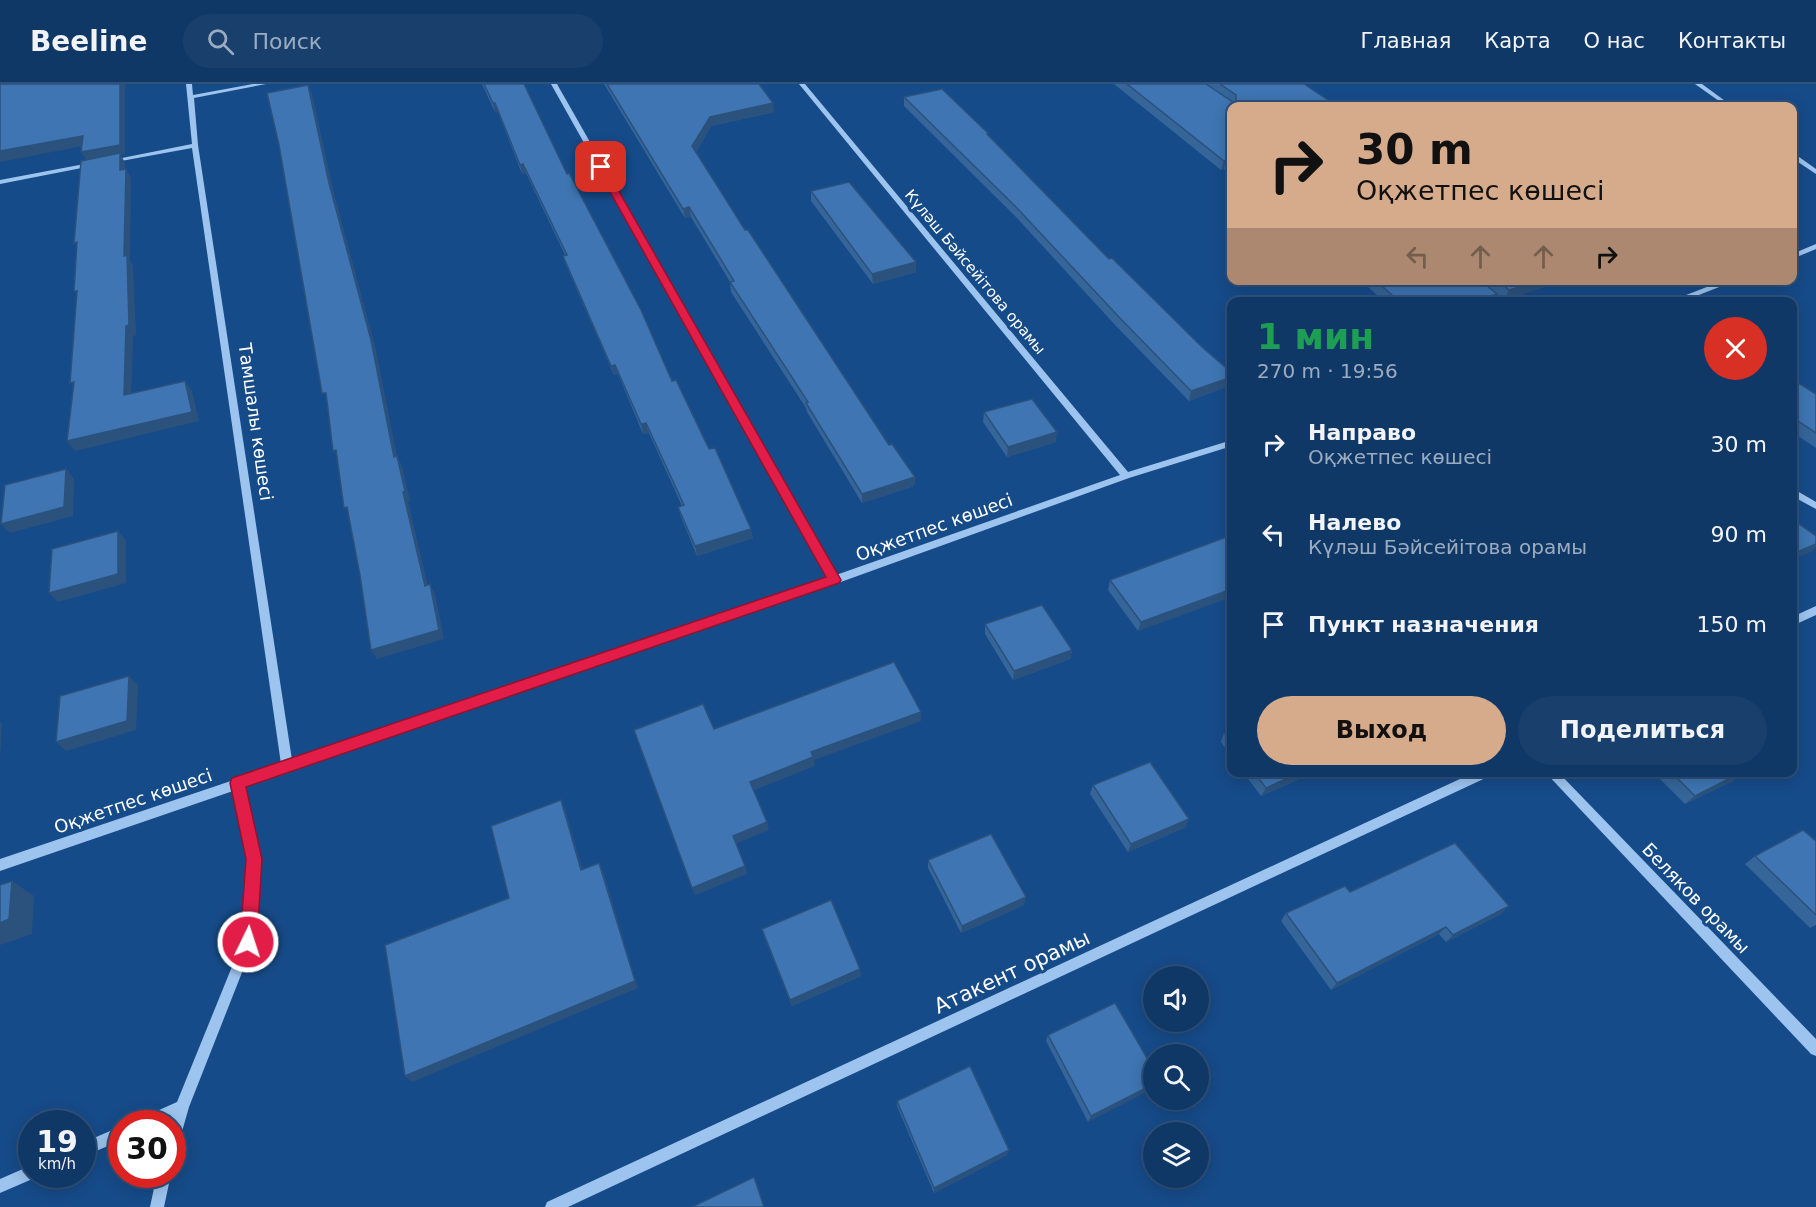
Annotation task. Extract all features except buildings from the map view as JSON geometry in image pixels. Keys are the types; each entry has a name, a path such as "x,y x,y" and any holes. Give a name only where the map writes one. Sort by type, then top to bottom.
{"street":[{"name":"Тамшалы көшесі","path":"189,84 195,145 287,766"},
{"path":"191,97 263,84"},
{"path":"554,84 834,580"},
{"name":"Күләш Бәйсейітова орамы","path":"802,84 1126,476"},
{"path":"1698,84 1723,102"},
{"path":"0,182 195,145"},
{"path":"1797,158 1816,172"},
{"path":"1797,255 1816,246"},
{"path":"1477,285 1492,297"},
{"path":"1686,297 1720,285"},
{"name":"Оқжетпес көшесі","path":"0,865 834,580 1126,476 1227,445"},
{"path":"1797,494 1816,506"},
{"path":"1797,620 1816,610"},
{"name":"Атакент орамы","path":"552,1207 1477,777"},
{"name":"Беляков орамы","path":"1555,777 1816,1049"},
{"path":"181,1110 248,942 254,859 237,783"},
{"path":"175,1110 182,1107"},
{"path":"0,1186 18,1178"},
{"path":"157,1207 161,1188"}],"route":[{"path":"248,942 254,859 237,783 834,580 601,167"}]}
